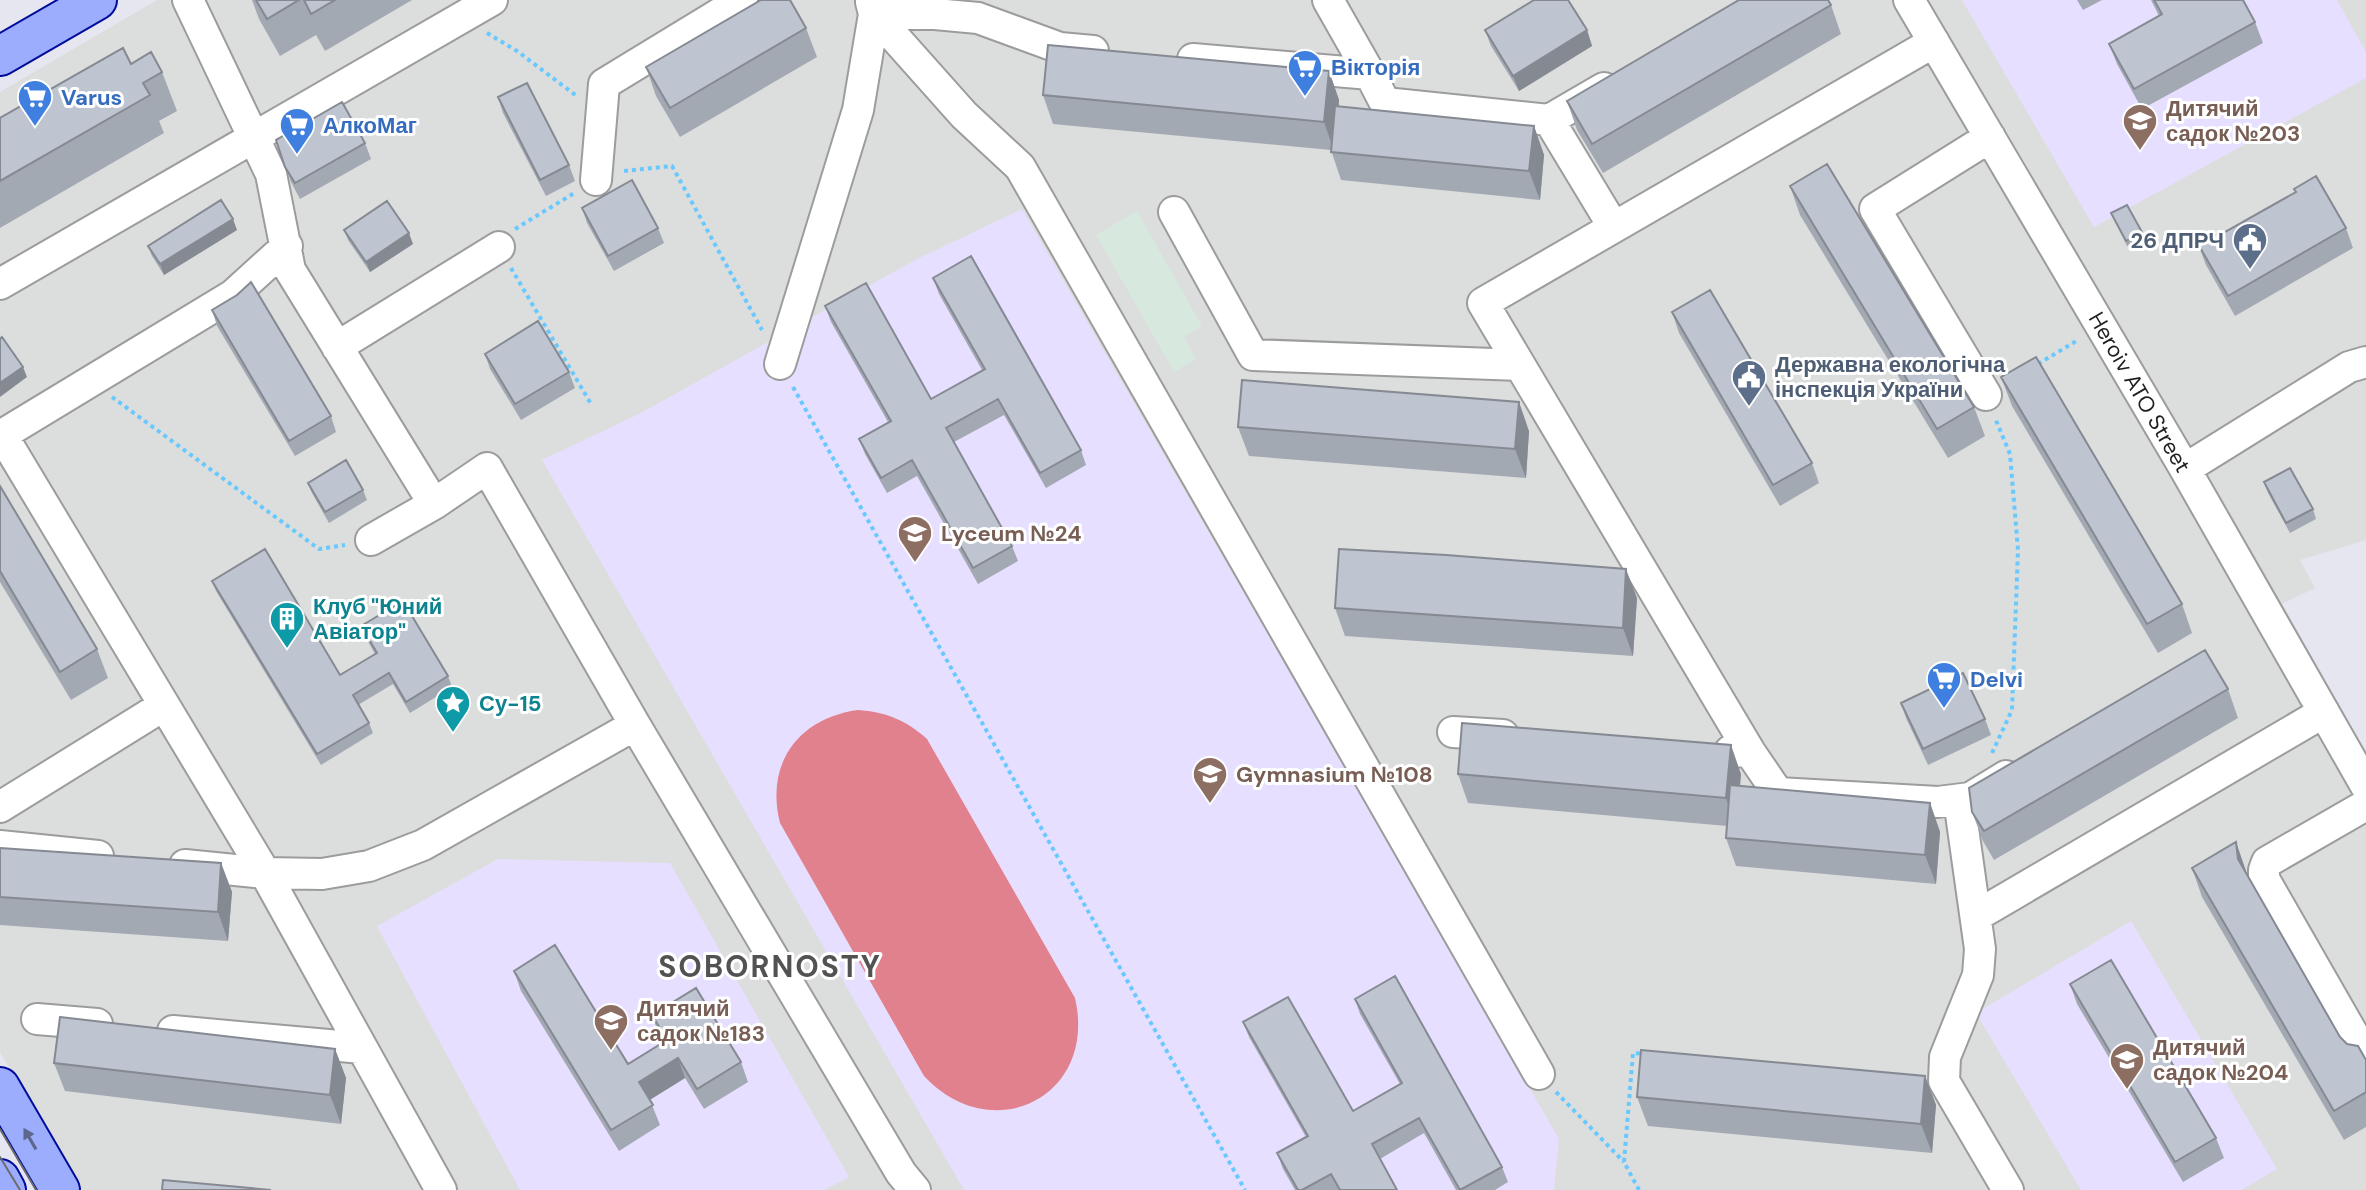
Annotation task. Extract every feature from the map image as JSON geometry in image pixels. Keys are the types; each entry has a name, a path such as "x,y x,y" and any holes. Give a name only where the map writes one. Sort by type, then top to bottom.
{"main road":[{"path":"0,56 97,0"},
{"path":"0,1087 60,1190"},
{"path":"0,1179 6,1190"}],"street":[{"path":"188,0 271,174 290,270 434,504"},
{"path":"0,284 492,0"},
{"path":"603,176 601,117 604,84 742,0"},
{"path":"1328,0 1385,103 1549,120 1631,72"},
{"name":"Heroiv ATO Street","path":"1909,0 2185,469 2366,786"},
{"path":"872,7 978,18 1060,48 1122,53"},
{"path":"780,364 858,110 872,7"},
{"path":"872,7 964,115 1020,167 1539,1074"},
{"path":"1934,42 1483,303 1750,752 1778,793 1938,802 1959,800 1970,798 2037,758"},
{"path":"1168,57 1370,74"},
{"path":"1549,120 1613,226"},
{"path":"1986,395 1875,209 1990,137"},
{"path":"1174,212 1253,355 1520,365"},
{"path":"287,246 233,295 1,434 265,873 441,1190"},
{"path":"337,347 499,247"},
{"path":"2185,469 2349,367 2366,362"},
{"path":"371,540 434,504 487,468 635,725 901,1173 915,1190"},
{"path":"1610,569 1642,570"},
{"path":"0,807 163,706"},
{"path":"1976,916 2324,712"},
{"path":"156,862 265,873 322,874 369,866 423,845 635,725"},
{"path":"1453,732 1531,737"},
{"path":"1703,749 1750,752"},
{"path":"1959,800 1980,949 1978,975 1945,1057 1944,1081 2008,1190"},
{"path":"2366,805 2267,862 2264,879 2366,1057"},
{"path":"0,846 125,859"},
{"path":"37,1019 362,1048"},
{"path":"1913,1078 1944,1081"}],"path":[{"path":"463,17 517,51 601,117"},
{"path":"591,404 499,247 513,229 603,176 672,166 780,364 1245,1190"},
{"path":"2037,364 2101,326"},
{"path":"91,381 319,549 371,540"},
{"path":"1959,800 1980,780 2012,710 2015,670 2018,550 2010,454 1986,395"},
{"path":"1624,1162 1633,1053 1649,1054"},
{"path":"1539,1074 1624,1162 1639,1190"}],"shaded area":[{"path":"157,0 1894,0 2366,798 2366,1190 79,1190 0,1052 0,92"},
{"path":"1911,0 2366,0 2366,540 2300,560 2315,588 2282,604 1990,137"},
{"name":"Дитячий садок №203","path":"1962,0 2337,0 2366,52 2366,78 2094,227"},
{"path":"1022,209 1559,1139 1554,1190 964,1190 542,460 641,413 917,259"},
{"path":"1137,211 1202,326 1184,337 1196,359 1174,372 1096,235"},
{"path":"858,710 895,718 927,739 1075,998 1078,1033 1071,1062 1055,1085 1034,1102 1008,1110 980,1109 951,1098 924,1076 780,823 777,782 782,763 791,747 818,723"},
{"name":"Дитячий садок №183","path":"498,859 670,863 849,1177 824,1190 520,1190 377,926"},
{"name":"Дитячий садок №204","path":"2131,921 2277,1169 2241,1190 2081,1190 1976,1013"}],"building":[{"path":"256,0 299,0 267,19"},
{"path":"304,0 335,0 311,14"},
{"path":"761,0 790,0 806,28 670,108 646,67"},
{"path":"1534,0 1568,0 1587,30 1513,76 1485,30"},
{"path":"1739,0 1828,0 1831,5 1592,144 1567,101"},
{"path":"2154,0 2243,0 2255,22 2134,89 2109,44 2162,14"},
{"path":"1048,45 1329,71 1324,122 1043,95"},
{"path":"123,48 131,64 151,52 162,72 143,83 150,95 0,181 0,118"},
{"path":"527,83 569,165 540,180 498,97"},
{"path":"342,102 365,143 295,183 285,167 276,140"},
{"path":"1335,106 1534,126 1529,171 1331,152"},
{"path":"1827,164 1974,407 1937,429 1790,186"},
{"path":"2316,176 2346,228 2228,296 2198,244 2296,192 2294,189"},
{"path":"632,180 658,228 608,256 582,208"},
{"path":"221,200 233,219 160,264 148,246"},
{"path":"387,201 409,233 366,262 344,230"},
{"path":"2127,205 2142,232 2126,241 2111,213"},
{"path":"971,256 1081,450 1040,473 998,399 946,428 1012,546 973,568 912,460 881,478 859,439 891,421 825,306 866,283 931,399 985,369 933,278"},
{"path":"251,282 331,416 289,441 212,310"},
{"name":"Державна екологічна інспекція України","path":"1710,290 1812,463 1773,485 1672,312"},
{"path":"538,321 569,372 515,404 485,354"},
{"path":"2,337 23,367 0,383 0,339"},
{"path":"2036,357 2182,604 2147,624 2001,377"},
{"path":"1242,380 1519,402 1515,449 1238,427"},
{"path":"346,460 363,490 325,512 308,483"},
{"path":"2290,468 2313,509 2286,523 2264,482"},
{"path":"0,486 97,649 60,672 0,571"},
{"name":"Клуб \"Юний Авіатор\"","path":"265,549 340,675 377,653 361,626 403,601 448,676 406,702 389,673 353,695 369,723 317,754 212,581"},
{"path":"1339,549 1626,569 1623,628 1335,608"},
{"path":"2205,650 2228,689 1984,831 1972,812 1969,788"},
{"path":"1963,673 1985,719 1923,749 1901,703"},
{"path":"1462,723 1731,745 1726,798 1458,774"},
{"path":"1730,785 1930,803 1925,855 1726,838"},
{"path":"2236,842 2238,859 2340,1037 2347,1044 2358,1046 2366,1060 2366,1092 2334,1111 2192,868"},
{"path":"0,848 221,863 218,912 0,897"},
{"path":"555,945 628,1064 667,1040 652,1015 696,988 741,1062 697,1089 678,1058 639,1082 653,1105 611,1130 514,971"},
{"path":"2111,960 2216,1138 2175,1162 2070,984"},
{"path":"1395,976 1502,1167 1460,1190 1419,1118 1372,1144 1397,1190 1340,1190 1331,1174 1298,1190 1277,1153 1308,1136 1243,1022 1288,997 1353,1111 1402,1083 1355,999"},
{"path":"60,1017 335,1049 330,1095 54,1063"},
{"path":"1641,1050 1925,1076 1921,1124 1637,1097"},
{"path":"163,1180 271,1190 162,1190"}],"tram line":[{"path":"0,1129 36,1190"},
{"path":"0,1157 20,1190"}],"place":[{"name":"Вікторія","path":"1305,98"},
{"name":"Varus","path":"35,128"},
{"name":"Дитячий садок №203","path":"2140,152"},
{"name":"АлкоМаг","path":"297,156"},
{"name":"26 ДПРЧ","path":"2250,271"},
{"name":"Державна екологічна інспекція України","path":"1749,408"},
{"name":"Lyceum №24","path":"915,564"},
{"name":"Клуб \"Юний Авіатор\"","path":"287,650"},
{"name":"Delvi","path":"1944,710"},
{"name":"Су-15","path":"453,734"},
{"name":"Gymnasium №108","path":"1210,805"},
{"name":"Дитячий садок №183","path":"611,1052"},
{"name":"Дитячий садок №204","path":"2127,1091"}],"district":[{"name":"SOBORNOSTY","path":"770,967"}]}
